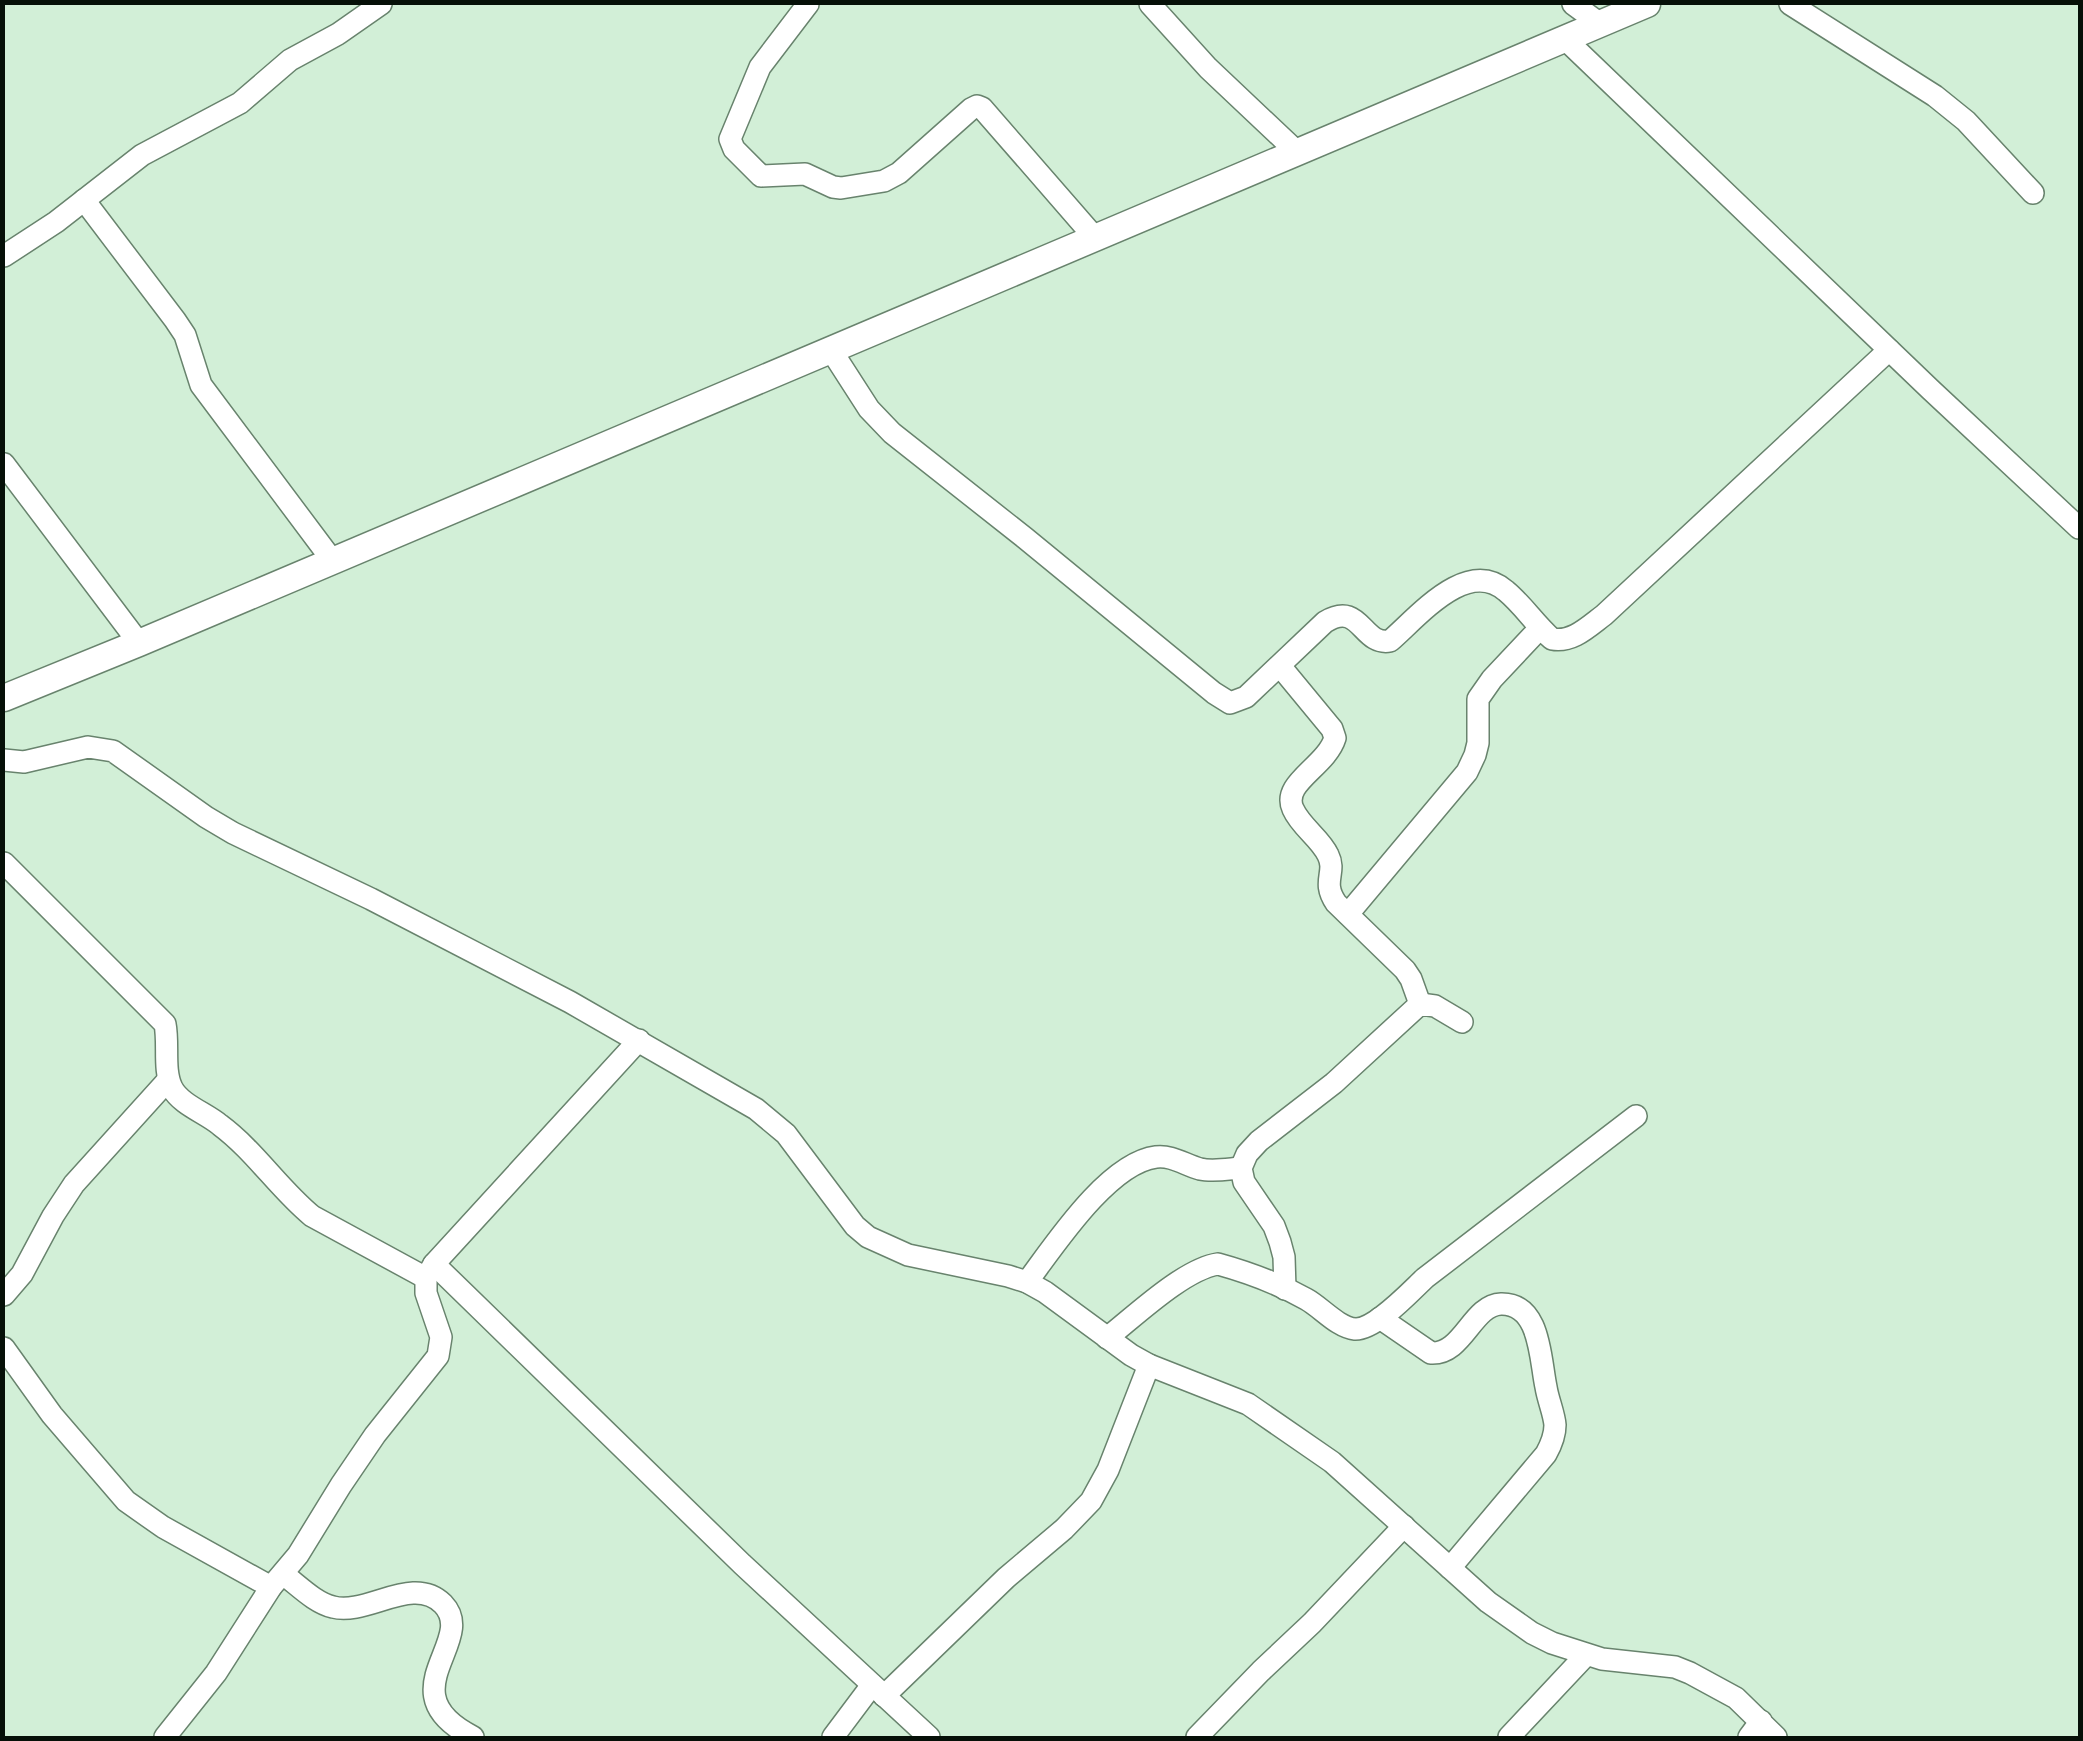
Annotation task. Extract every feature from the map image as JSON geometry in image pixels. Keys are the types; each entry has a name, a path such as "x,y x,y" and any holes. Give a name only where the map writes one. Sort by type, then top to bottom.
{"main road":[{"path":"4,698 139,643 1096,239 1647,4"}],"street":[{"path":"4,256 56,222 142,155 240,103 290,60 338,34 381,4"},
{"path":"808,4 760,67 730,139 734,149 761,176 805,174 832,187 841,188 884,180 899,173 971,109 977,106 982,108 1096,239"},
{"path":"1573,4 1599,23"},
{"path":"1790,4 1935,96 1966,121 2033,193"},
{"path":"1153,5 1208,68 1298,153"},
{"path":"1564,38 1889,350 2079,528"},
{"path":"84,200 185,335 201,385 332,560"},
{"path":"831,350 869,409 892,433 1025,538 1224,701 1230,703 1246,697 1325,622 1335,616 1344,615 1352,618 1374,637 1383,642 1390,641 1431,603 1447,592 1473,580 1493,582 1506,591 1540,628 1552,638 1561,640 1575,636 1604,615 1889,350"},
{"path":"4,464 139,643"},
{"path":"1348,914 1467,772 1475,755 1478,742 1478,699 1492,678 1540,628"},
{"path":"1280,666 1332,729 1335,738 1327,756 1295,785 1290,801 1303,825 1328,854 1331,863 1328,885 1330,894 1405,970 1420,1004"},
{"path":"4,760 24,762 88,747 113,751 206,817 233,833 371,899 639,1040 756,1109 773,1122 786,1134 844,1212 868,1237 908,1255 1008,1276 1027,1282 1149,1365 1248,1404 1275,1421 1332,1462 1488,1602 1532,1633 1586,1655 1609,1660 1675,1667 1708,1682 1736,1698 1755,1729 1776,1737"},
{"path":"4,863 165,1024 168,1080 173,1090 183,1100 219,1124 237,1139 298,1204 312,1216 430,1271 929,1737"},
{"path":"1420,1004 1435,1006 1462,1022"},
{"path":"1285,1289 1284,1257 1274,1226 1244,1182 1242,1168 1247,1154 1259,1141 1334,1083 1420,1004"},
{"path":"165,1737 216,1673 277,1581 298,1555 365,1450 438,1356 441,1338 426,1293 430,1271 639,1040"},
{"path":"4,1295 22,1274 53,1216 74,1184 168,1080"},
{"path":"1107,1338 1174,1286 1206,1266 1218,1264 1285,1289 1319,1306 1343,1325 1355,1329 1380,1318 1432,1272 1636,1116"},
{"path":"1027,1282 1070,1223 1109,1183 1142,1161 1156,1157 1168,1157 1200,1169 1242,1168"},
{"path":"1380,1318 1431,1352 1439,1353 1450,1349 1475,1320 1489,1309 1498,1304 1510,1305 1522,1311 1532,1324 1538,1339 1546,1388 1555,1424 1553,1442 1546,1454 1450,1568"},
{"path":"4,1348 52,1415 126,1501 162,1527 332,1607 349,1608 419,1594 432,1597 442,1604 450,1615 452,1629 435,1678 434,1693 436,1705 443,1715 473,1737"},
{"path":"833,1737 878,1691 1064,1529 1091,1501 1108,1470 1149,1365"},
{"path":"1198,1737 1261,1671 1325,1610 1404,1526"},
{"path":"1509,1737 1586,1655"}]}
